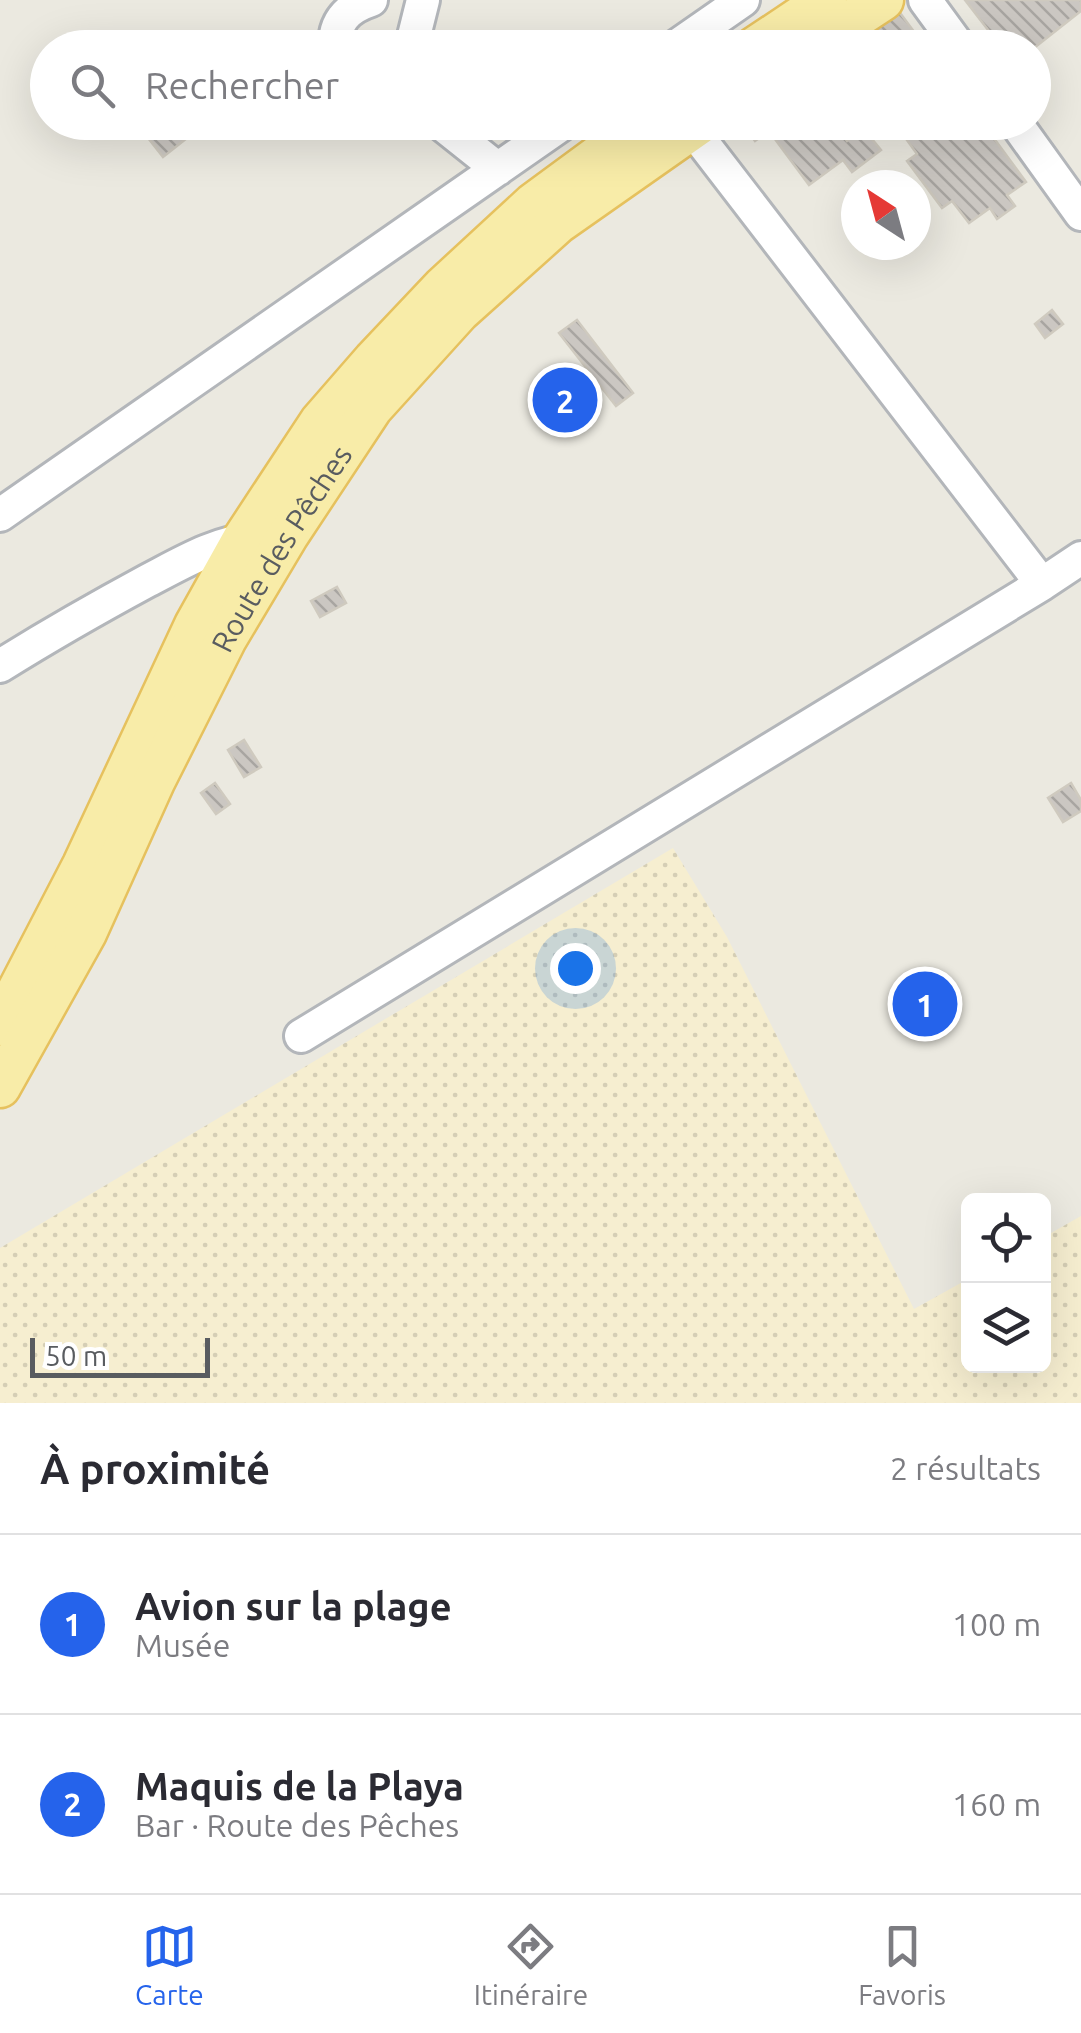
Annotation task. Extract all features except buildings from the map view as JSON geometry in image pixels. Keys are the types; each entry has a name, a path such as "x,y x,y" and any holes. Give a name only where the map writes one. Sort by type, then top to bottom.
{"main road":[{"path":"781,30 826,0"},
{"path":"837,30 883,0"},
{"name":"Route des Pêches","path":"0,1025 83,865 195,626 244,540 320,422 443,286 534,203 620,140"},
{"name":"Route des Pêches","path":"0,1086 86,933 154,782 226,639 372,408 459,312 558,223 677,140"}],"street":[{"path":"338,30 344,15 372,0"},
{"path":"416,30 423,0"},
{"path":"700,30 743,0"},
{"path":"925,0 947,30"},
{"path":"462,140 498,169"},
{"path":"0,515 539,140"},
{"path":"708,140 1042,584"},
{"path":"1027,140 1081,214"},
{"path":"0,666 66,624 203,553 244,540 288,536"},
{"path":"300,1036 1081,558"}],"sand":[{"path":"673,848 727,937 914,1309 961,1283 961,1373 1051,1373 1051,1233 1081,1216 1081,1403 0,1403 0,1248"}],"place":[{"name":"Maquis de la Playa","path":"565,400"},
{"name":"Avion sur la plage","path":"925,1004"}]}
